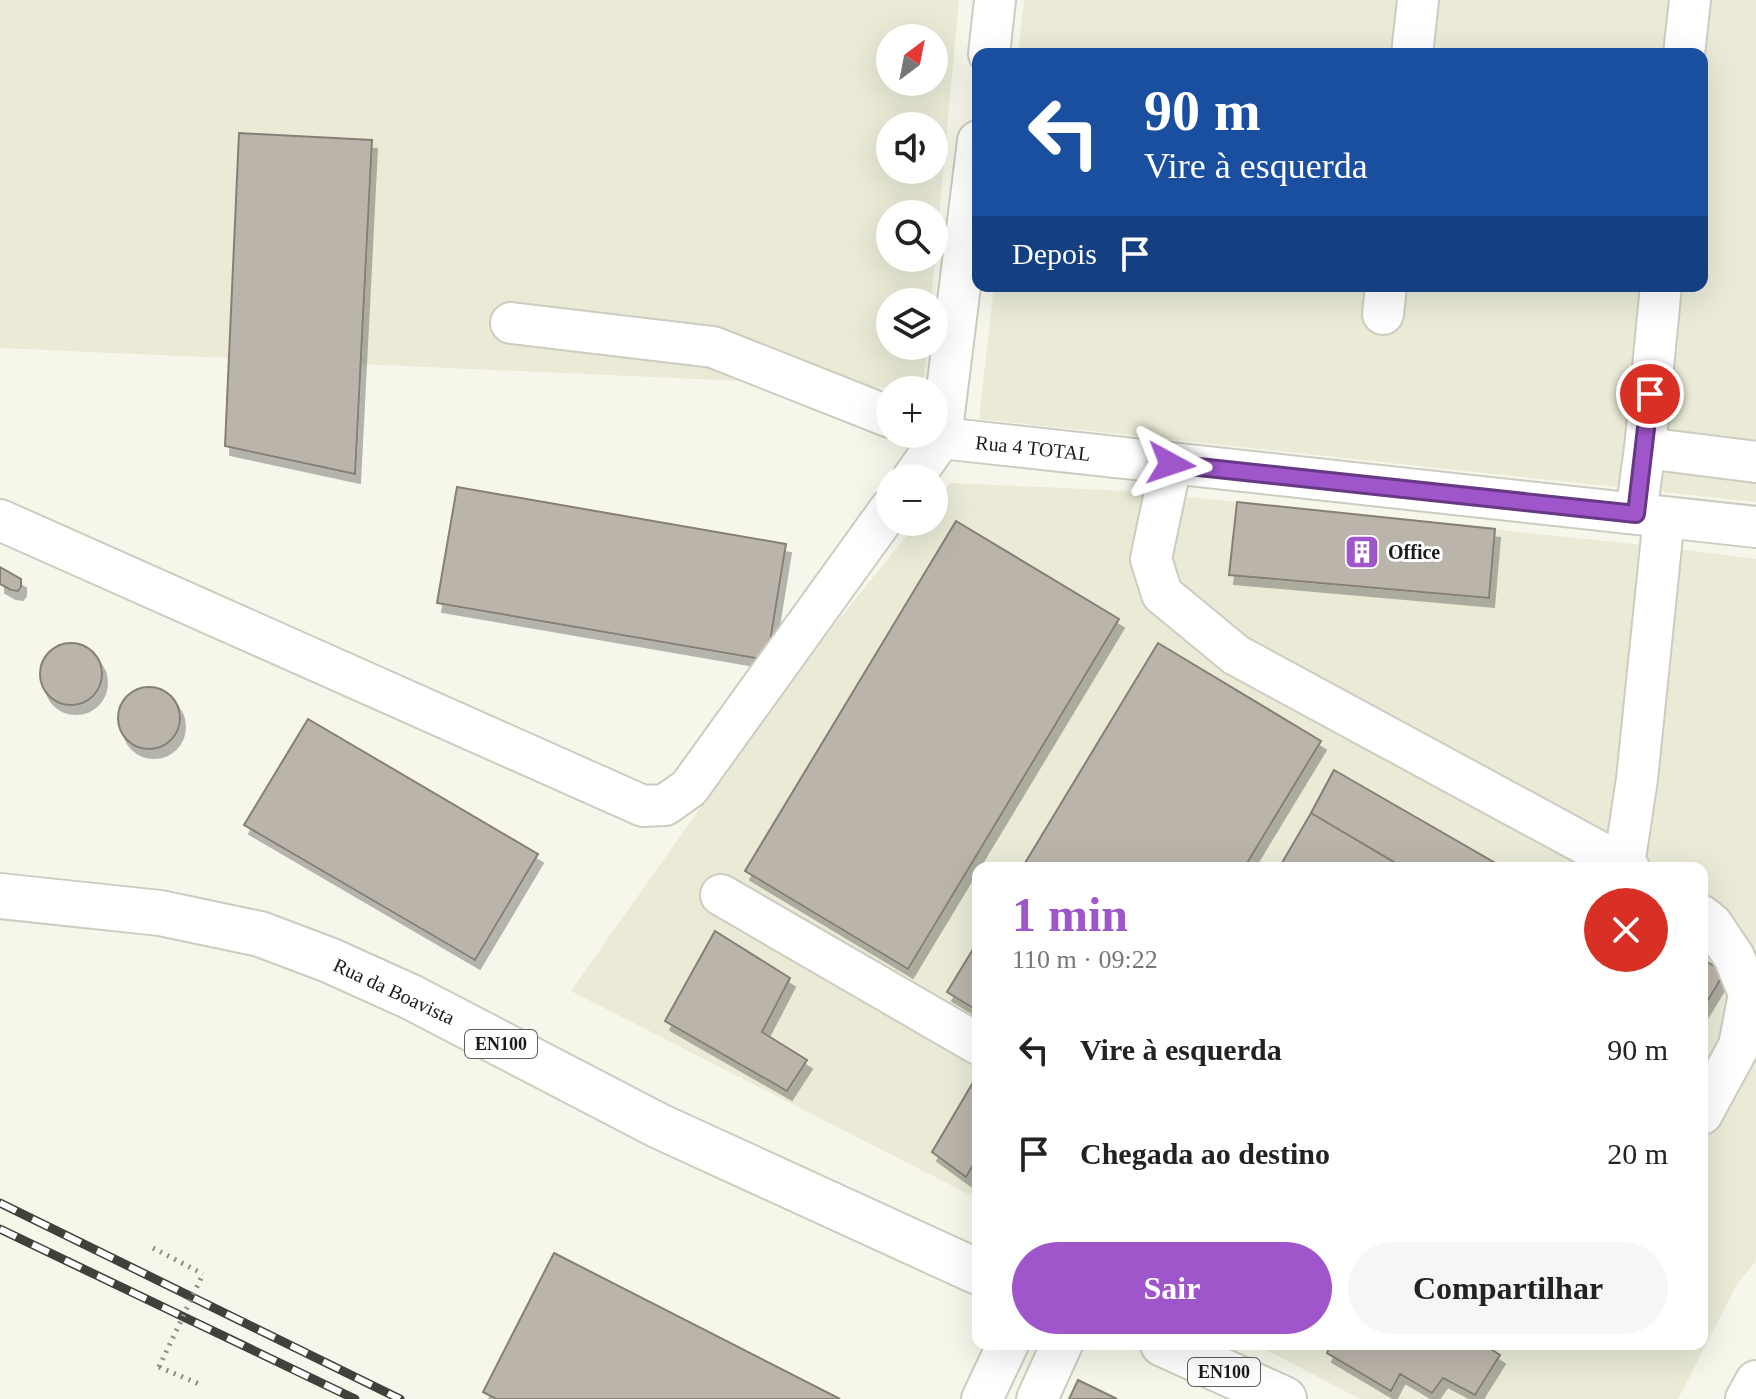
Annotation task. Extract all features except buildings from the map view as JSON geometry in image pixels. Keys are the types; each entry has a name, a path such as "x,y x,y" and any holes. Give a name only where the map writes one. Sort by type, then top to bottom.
{"main road":[{"name":"Rua da Boavista","path":"0,896 160,913 260,934 329,960 411,997 659,1126 972,1269"},
{"name":"EN100","path":"1176,1350 1284,1399"}],"lane":[{"path":"990,48 995,0"},
{"path":"1413,48 1418,0"},
{"path":"1685,48 1690,0"},
{"path":"945,376 972,183"},
{"path":"1627,862 1637,779 1650,515 1645,448 1660,292"},
{"path":"511,323 713,347 876,411"},
{"name":"Rua 4 TOTAL","path":"948,437 1756,527"},
{"path":"1645,448 1756,462"},
{"path":"1171,464 1151,559 1162,594 1236,655 1617,862"},
{"path":"0,520 643,806 665,805 689,788 876,528"},
{"path":"721,895 972,1041"},
{"path":"1708,921 1734,957 1749,994 1739,1046 1708,1103"},
{"path":"982,1399 1005,1350"},
{"path":"1037,1399 1059,1350"},
{"path":"1746,1399 1756,1381"}],"path":[{"path":"153,1248 203,1274 159,1367 199,1384"}],"shaded area":[{"path":"0,0 959,0 948,119 948,112 876,112 876,184 942,184 940,200 876,200 876,272 934,272 932,288 876,288 876,360 926,360 924,376 876,376 876,387 0,348"},
{"path":"1024,0 1756,0 1756,502 979,419 993,292 1708,292 1708,48 1019,48"},
{"path":"950,483 1131,491 1756,559 1756,1261 1737,1284 1708,1341 1708,862 972,862 972,1196 571,991 796,672 907,536 948,536"},
{"path":"1266,1350 1703,1350 1678,1399 1360,1399"}],"railway":[{"path":"0,1203 400,1399"},
{"path":"0,1229 355,1399"}],"place":[{"name":"Office","path":"1362,552"}],"route":[{"path":"1171,464 1636,514 1650,394"}]}
